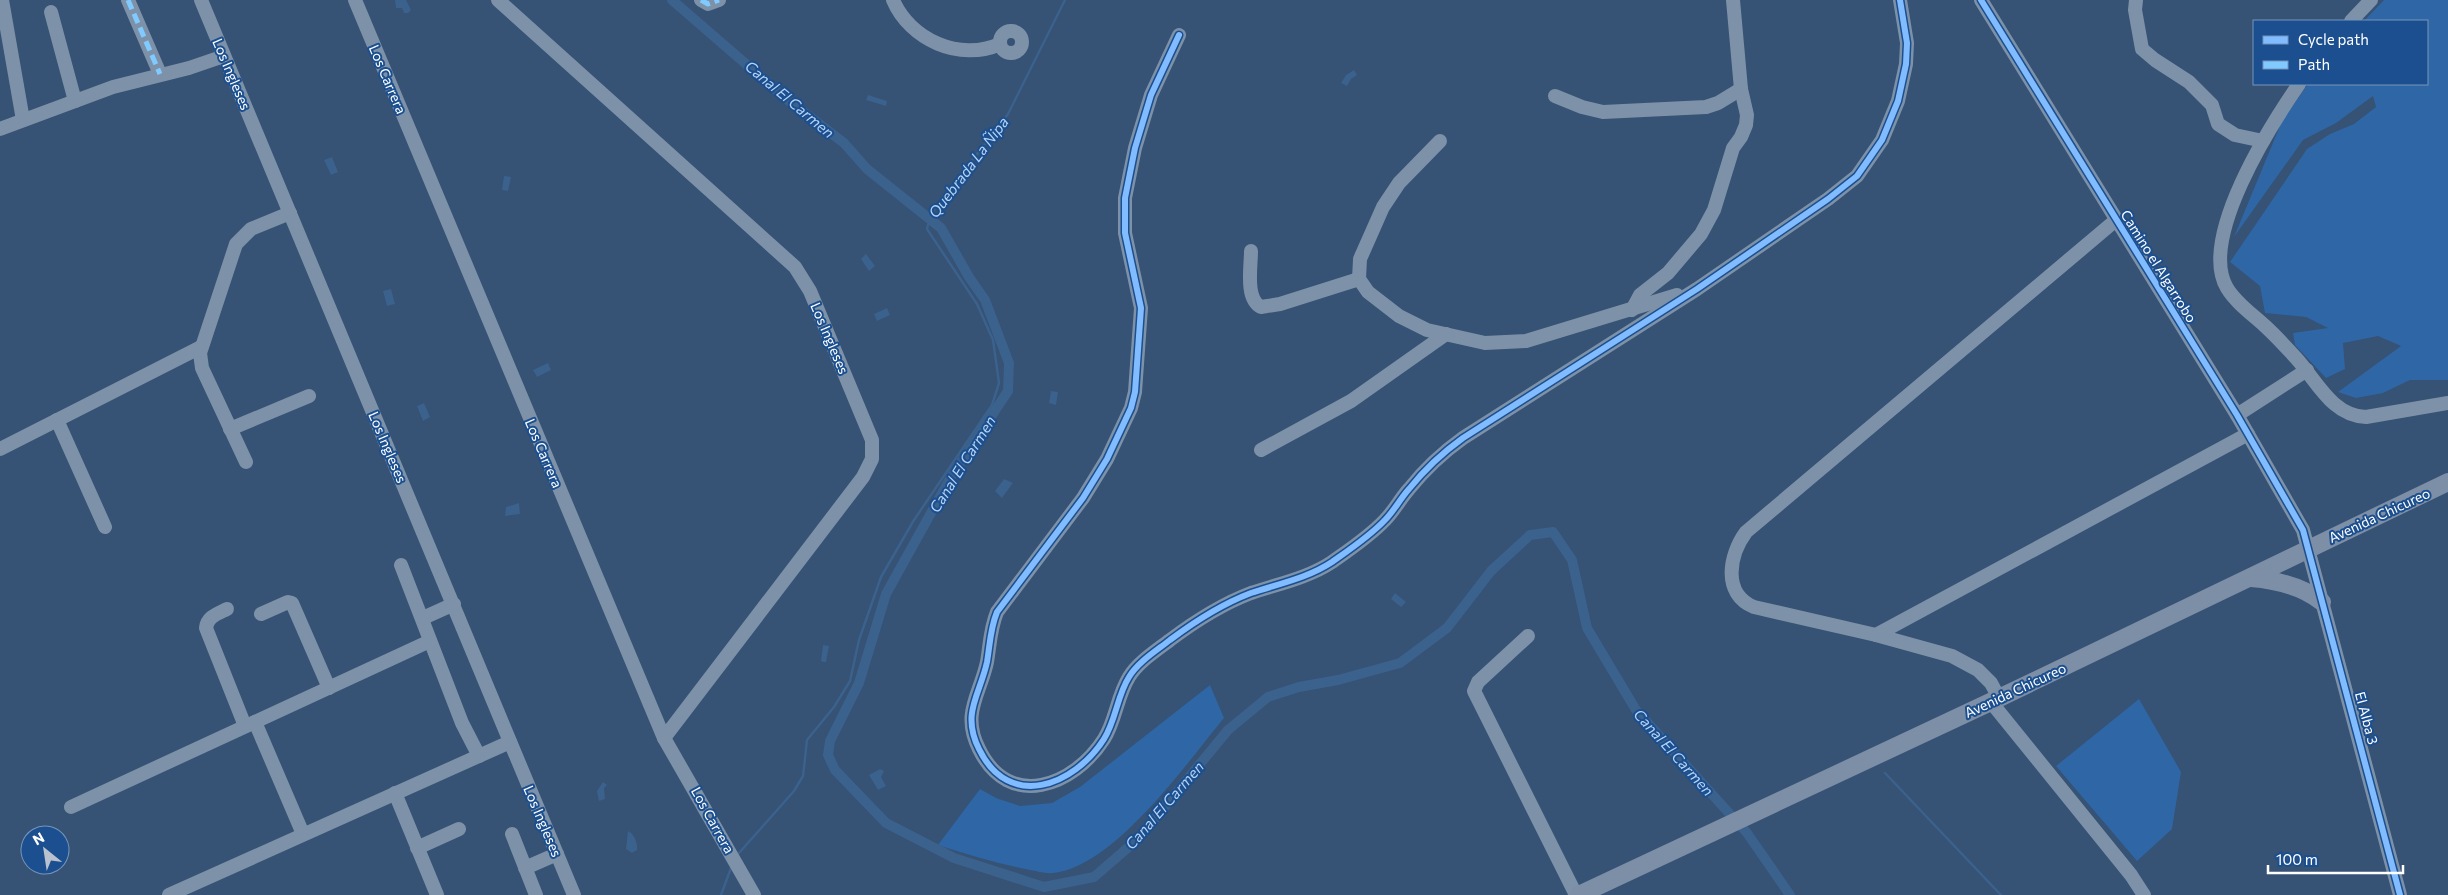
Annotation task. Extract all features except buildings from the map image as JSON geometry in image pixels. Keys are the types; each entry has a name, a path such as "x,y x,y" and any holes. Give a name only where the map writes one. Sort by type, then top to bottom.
{"main road":[{"name":"Avenida Chicureo","path":"1577,895 1995,700 2448,482"},
{"path":"2251,578 2310,586 2322,602"}],"street":[{"path":"2,0 23,120"},
{"path":"128,0 160,74"},
{"name":"Los Ingleses","path":"201,0 574,895"},
{"name":"Los Carrera","path":"355,0 664,738 754,895"},
{"name":"Los Ingleses","path":"498,0 795,267 810,291 872,440 873,452 867,472 664,738"},
{"path":"701,0 708,4 719,0"},
{"path":"892,0 907,22 924,37 941,45 974,51 1000,44"},
{"path":"1632,310 1640,295 1660,280 1686,253 1714,210 1727,162 1733,148 1741,137 1747,120 1747,108 1741,88 1733,0"},
{"path":"1179,36 1151,95 1135,148 1124,198 1125,233 1140,308 1135,392 1131,408 1107,459 1084,498 997,612 990,631 987,662 972,710 974,735 981,753 993,768 1016,784 1039,787 1050,784 1078,767 1103,741 1111,726 1120,696 1129,677 1138,666 1171,640 1221,607 1250,594 1309,574 1330,563 1384,521 1423,472 1454,444 1697,289 1835,194 1857,176 1872,156 1894,115 1906,64 1906,34 1900,0"},
{"name":"Camino el Algarrobo","path":"1981,0 2248,434 2300,523 2309,548"},
{"path":"2136,0 2135,10 2142,49 2155,60 2189,82 2212,105 2218,124 2235,135 2263,141"},
{"path":"2352,20 2371,0"},
{"path":"51,12 75,101"},
{"path":"0,129 75,101 224,56"},
{"path":"2298,85 2263,141 2237,195 2221,240 2220,269 2227,288 2239,302 2276,336 2307,370 2324,394 2338,408 2352,416 2366,417 2448,403"},
{"path":"1555,96 1589,109 1609,112 1706,107 1718,103 1741,88"},
{"path":"1440,141 1399,183 1383,207 1360,259 1359,279 1368,292 1399,316 1427,330 1485,343 1526,341 1697,289"},
{"path":"246,462 202,368 200,359 201,347 236,244 251,229 290,213"},
{"path":"2116,220 1761,519 1741,539 1735,554 1733,577 1736,594 1742,602 1876,635 1962,660 1985,676 1995,700 2121,862 2144,895"},
{"path":"1251,251 1251,293 1254,302 1261,307 1280,304 1359,279"},
{"path":"1261,450 1351,401 1446,334"},
{"path":"0,449 201,347"},
{"path":"2236,415 2307,370"},
{"path":"230,429 309,396"},
{"path":"57,420 105,527"},
{"path":"1876,635 2248,434"},
{"path":"2309,548 2310,586"},
{"path":"401,565 423,618 462,724 479,756"},
{"path":"261,614 288,602 292,604 329,688"},
{"name":"El Alba 3","path":"2322,602 2400,895"},
{"path":"423,618 454,604"},
{"path":"227,609 212,617 206,623 206,628 303,834"},
{"path":"1528,636 1478,682 1474,691 1577,895"},
{"path":"72,807 430,641"},
{"path":"169,895 510,742"},
{"path":"395,794 437,895"},
{"path":"417,848 459,829"},
{"path":"512,834 536,895"},
{"path":"525,868 557,854"}],"shaded area":[{"path":"395,0 406,0 411,10 408,13 404,13 402,8 396,8"},
{"path":"2384,0 2448,0 2448,380 2410,380 2383,393 2356,398 2338,392 2401,346 2378,336 2343,343 2345,369 2326,378 2295,345 2293,333 2328,328 2306,317 2265,313 2260,286 2230,262 2307,149 2330,134 2354,124 2376,107 2373,96 2336,123 2303,140 2234,237 2282,121 2307,85 2428,85 2428,20 2365,20"},
{"path":"1354,70 1357,75 1351,79 1347,86 1341,83 1346,75"},
{"path":"868,95 887,101 886,106 866,100"},
{"path":"332,157 338,172 331,175 324,160"},
{"path":"504,176 511,177 508,191 502,190"},
{"path":"866,254 875,266 869,271 861,259"},
{"path":"391,289 395,304 387,306 383,291"},
{"path":"887,308 890,315 877,321 874,314"},
{"path":"548,363 551,370 537,377 533,370"},
{"path":"1051,391 1058,392 1056,405 1049,403"},
{"path":"424,403 430,417 423,421 417,406"},
{"path":"1004,479 1013,483 1002,498 995,491"},
{"path":"519,503 520,514 505,516 506,507"},
{"path":"1395,593 1406,602 1401,607 1391,599"},
{"path":"823,645 829,646 826,662 821,661"},
{"path":"1210,685 1224,718 1147,810 1100,853 1076,867 1047,873 1018,868 938,845 980,789 996,798 1020,806 1052,803 1080,787"},
{"path":"2139,699 2181,772 2172,829 2137,861 2056,766"},
{"path":"880,769 884,771 881,777 886,786 878,790 869,775"},
{"path":"603,782 607,785 604,788 605,799 599,801 597,791"},
{"path":"628,831 634,836 637,845 637,850 632,853 626,849"}],"waterway":[{"name":"Canal El Carmen","path":"672,0 784,97 844,143 867,169 941,228 969,277 985,300 1009,363 1008,391 951,477 886,594 859,683 830,741 828,755 835,770 886,823 954,858 1044,887 1094,877 1139,838 1228,730 1268,697 1299,687 1338,680 1400,663 1447,628 1491,571 1530,535 1553,532 1572,560 1587,628 1636,710 1747,833 1790,895"},
{"name":"Quebrada La Ñipa","path":"739,853 794,791 803,776 807,740 834,707 850,681 859,640 881,577 914,520 992,405 999,383 993,340 977,304 927,229 930,215 1008,114 1065,0"},
{"path":"1885,773 2001,895"},
{"name":"Quebrada La Ñipa","path":"721,895 731,868"}],"marked path":[{"path":"128,0 160,74"},
{"path":"701,0 708,4 719,0"}],"cycle path":[{"path":"1179,35 1151,95 1135,148 1125,198 1125,233 1141,308 1135,392 1131,408 1107,459 1083,498 997,612 987,662 974,704 972,725 979,749 992,768 1007,780 1024,785 1042,785 1059,779 1076,769 1091,755 1108,732 1129,677 1137,666 1179,633 1229,602 1303,576 1332,562 1379,526 1428,468 1463,438 1697,289 1828,199 1857,176 1882,140 1898,101 1906,64 1907,43 1900,0"},
{"path":"1981,0 2237,415 2303,530 2400,895"}]}
